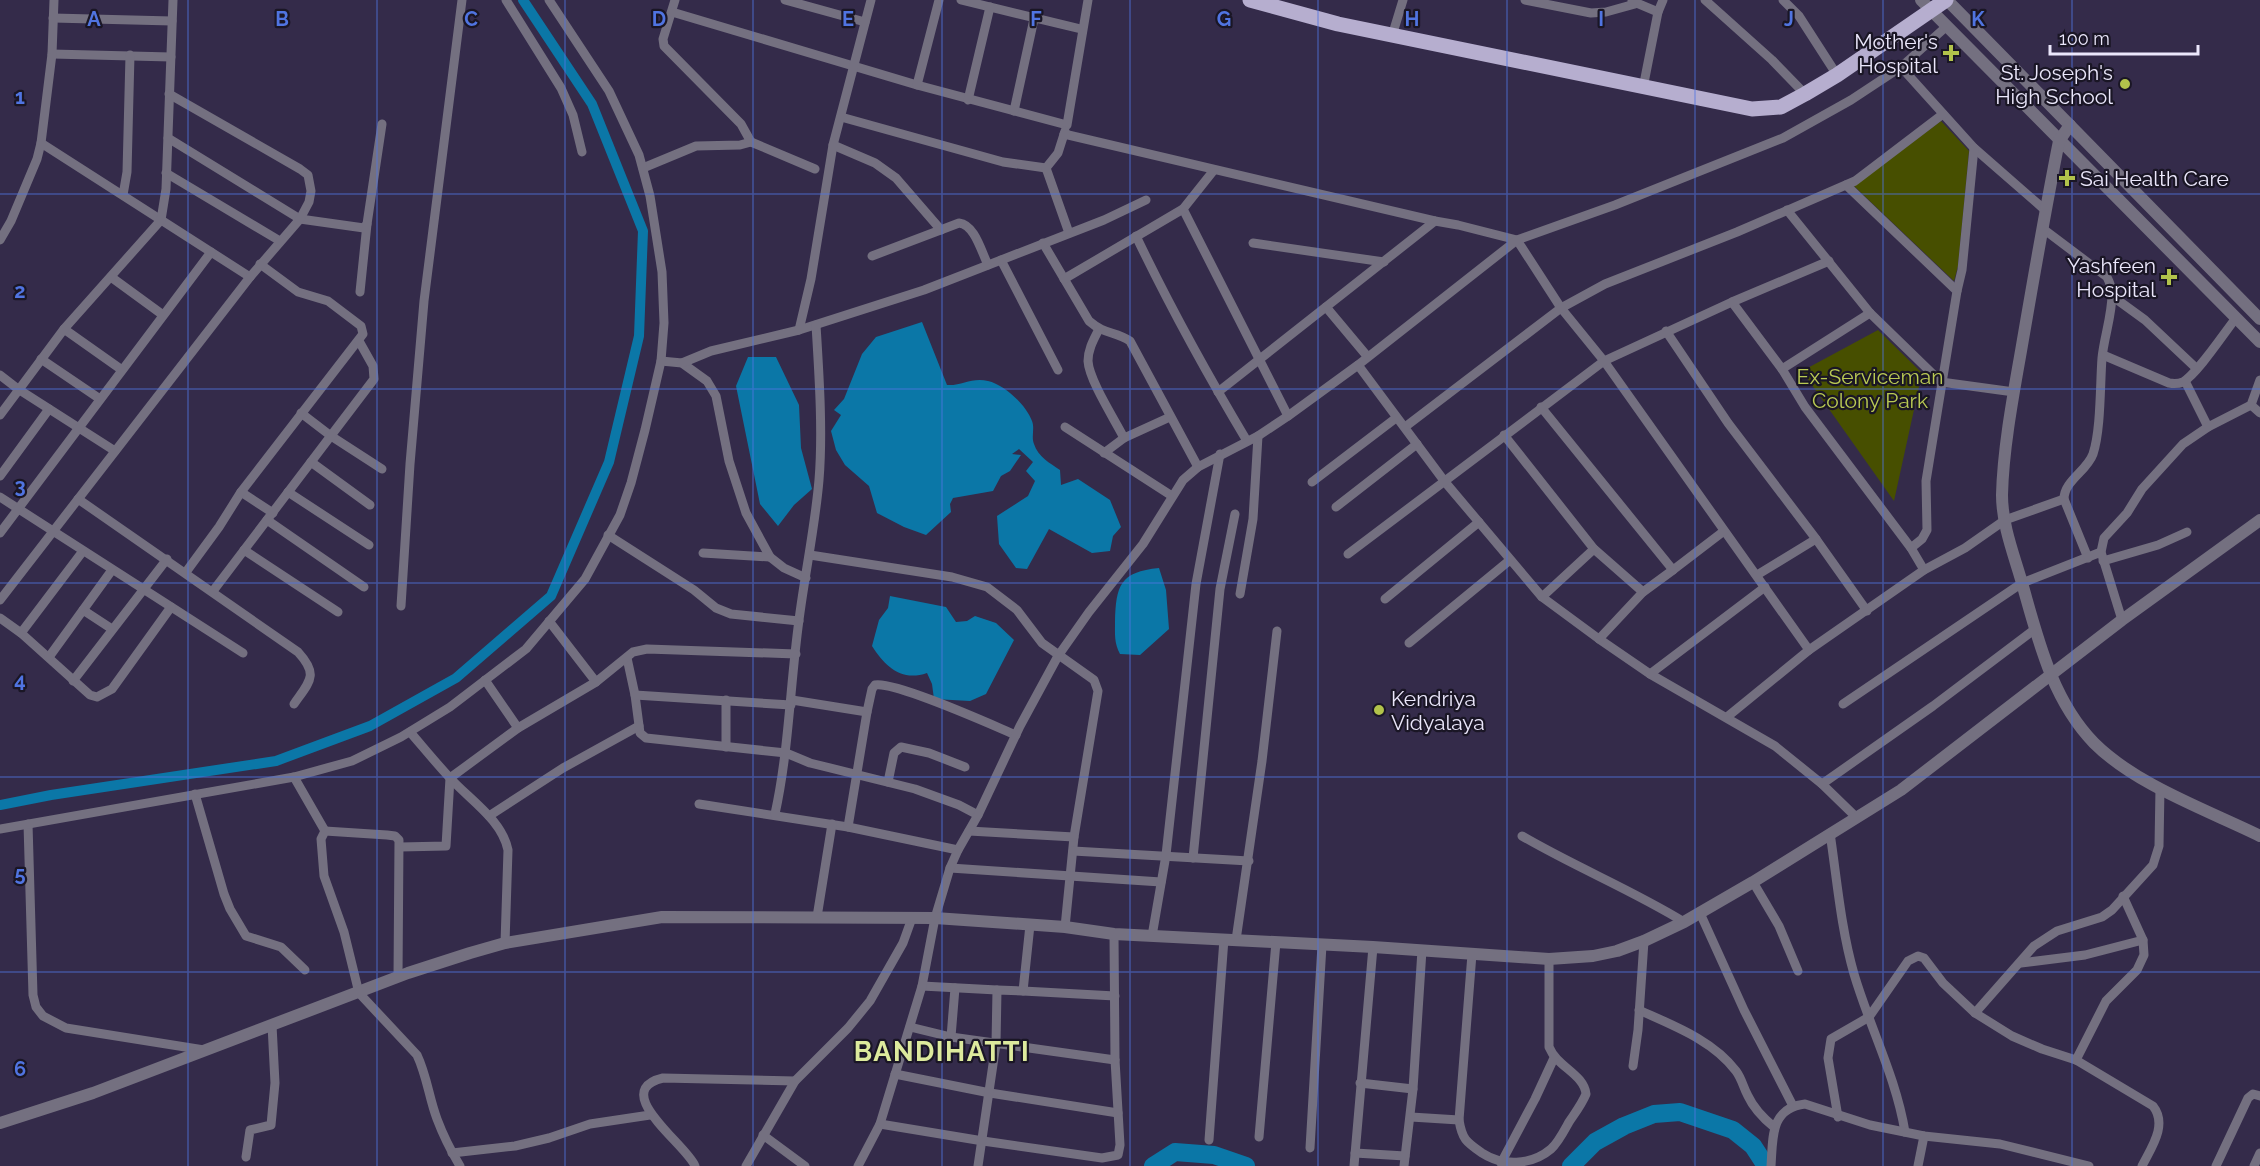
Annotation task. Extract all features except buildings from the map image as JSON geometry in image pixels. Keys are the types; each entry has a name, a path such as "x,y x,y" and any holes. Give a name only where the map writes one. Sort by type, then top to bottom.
{"main road":[{"path":"1250,0 1392,36 1752,109 1781,107 1805,94 1837,75 1926,5 1946,0"}],"street":[{"path":"0,240 20,200 41,143 52,54 54,0"},
{"path":"0,415 64,329 161,220 168,138 173,0"},
{"path":"401,606 424,301 462,0"},
{"path":"506,0 561,88 573,115 582,152"},
{"path":"0,829 294,777 352,761 410,732 450,707 526,649 585,579 620,515 631,483 661,361 664,324 662,272 650,196 639,155 609,92 549,0"},
{"path":"675,0 663,39 664,46 741,124 751,142 815,169"},
{"path":"785,0 865,22"},
{"path":"799,330 811,279 833,145 871,0"},
{"path":"917,85 939,0"},
{"path":"961,0 1082,29"},
{"path":"1046,168 1058,153 1065,130 1088,0"},
{"path":"1392,36 1403,0"},
{"path":"1525,0 1591,13 1606,12 1633,2 1658,12"},
{"path":"1643,88 1658,12 1663,0"},
{"path":"1705,0 1772,60 1805,94"},
{"path":"1783,0 1799,16 1837,75"},
{"path":"1946,0 2260,319"},
{"path":"1926,5 2260,342"},
{"path":"968,100 990,7"},
{"path":"672,12 968,100 1014,111 1065,130 1214,170 1517,240 1561,308 1604,361 1809,650"},
{"path":"53,18 172,21"},
{"path":"1014,111 1034,19"},
{"path":"863,1165 880,1124 896,1074 922,986 935,918 950,868 958,850 1058,656 1089,612 1143,544 1183,480 1198,467 1258,436 1288,416 1358,365 1517,240 1626,201 1775,141 1851,100 1901,67 1947,26"},
{"path":"52,54 130,54 171,57"},
{"path":"123,195 127,172 130,54"},
{"path":"1901,67 1974,148 2045,210"},
{"path":"0,600 260,264 300,219 309,202 311,191 308,175 169,94"},
{"path":"1405,427 1561,308 1605,284 1855,181 1943,114"},
{"path":"841,117 1003,162 1046,168"},
{"path":"360,292 367,224 382,124"},
{"path":"2070,125 2059,141 2014,392 2002,496 2005,520 2035,629 2051,676 2082,729 2120,764 2160,788 2260,836"},
{"path":"168,138 300,219 364,228 367,224"},
{"path":"643,168 696,146 740,146 751,142"},
{"path":"41,143 250,277"},
{"path":"833,145 874,163 896,178 941,230"},
{"path":"1911,548 1922,539 1927,530 1926,481 1941,382 1962,270 1974,148"},
{"path":"1046,168 1069,233"},
{"path":"1064,279 1183,208 1214,170"},
{"path":"166,173 280,241"},
{"path":"1846,184 1957,291"},
{"path":"661,361 682,363 711,351 799,330 924,290 1104,220 1146,200"},
{"path":"1183,208 1258,361 1288,416"},
{"path":"1787,210 1870,313 1941,382 2014,392"},
{"path":"1218,392 1435,221"},
{"path":"872,256 959,223 969,226 988,265"},
{"path":"2042,228 2107,277 2112,288 2094,449 2089,465 2066,488 2064,499 2088,558"},
{"path":"1136,237 1166,301 1247,441"},
{"path":"1043,243 1089,321 1099,329 1130,341 1198,467"},
{"path":"1253,243 1384,262"},
{"path":"0,533 211,252"},
{"path":"1001,260 1058,370"},
{"path":"1348,554 1604,361 1828,261"},
{"path":"186,572 241,492 359,341 363,329 328,301 298,292 260,264"},
{"path":"111,277 163,315"},
{"path":"2112,296 2145,320 2196,368"},
{"path":"1732,302 1782,369 1805,407 1911,548 1924,570"},
{"path":"1326,307 1367,356"},
{"path":"1782,369 1870,313"},
{"path":"2103,355 2169,383 2179,384 2185,381 2236,318"},
{"path":"775,814 786,753 799,621 810,555 819,477 819,375 816,325"},
{"path":"64,329 122,370"},
{"path":"1099,329 1089,350 1088,362 1093,377 1124,438"},
{"path":"1666,332 1728,423 1816,539 1866,611"},
{"path":"213,591 374,379 374,366 359,341"},
{"path":"41,359 100,399"},
{"path":"682,363 707,381 716,396 729,461 746,513 771,557 784,568 806,578"},
{"path":"1358,365 1445,482 1542,597 1650,674 1775,746 1822,784 1856,817"},
{"path":"0,375 115,451"},
{"path":"2122,620 2102,556 2104,538 2127,513 2142,489 2183,444 2208,427 2251,405 2260,380"},
{"path":"2185,381 2208,427"},
{"path":"2251,405 2260,413"},
{"path":"1541,407 1673,570"},
{"path":"0,476 49,409"},
{"path":"302,413 331,436 382,470"},
{"path":"1104,453 1124,438 1170,417"},
{"path":"1312,482 1396,418"},
{"path":"1065,427 1172,496"},
{"path":"1504,435 1593,549 1643,592"},
{"path":"1240,594 1253,519 1258,436"},
{"path":"1336,507 1417,444"},
{"path":"1152,936 1166,855 1196,584 1220,454"},
{"path":"311,462 370,505"},
{"path":"241,492 364,587"},
{"path":"288,492 369,545"},
{"path":"0,497 243,653"},
{"path":"78,499 186,572 297,652 308,663 312,674 309,684 294,704"},
{"path":"1727,717 1809,650 1924,570 1965,548 2005,520 2064,499"},
{"path":"1193,858 1220,589 1235,514"},
{"path":"0,1123 93,1093 398,977 505,942 663,917 935,918 1065,927 1114,934 1373,947 1549,959 1593,956 1644,941 1684,922 1901,790 2122,620 2260,520"},
{"path":"1385,599 1479,522"},
{"path":"1599,639 1643,592 1724,531"},
{"path":"1844,704 2022,583 2088,558 2158,545 2187,532"},
{"path":"609,535 694,590 722,612 799,621"},
{"path":"1757,575 1816,539"},
{"path":"1542,597 1593,549"},
{"path":"244,550 338,612"},
{"path":"21,633 83,551"},
{"path":"703,553 771,557"},
{"path":"810,555 952,577 987,587 1017,610 1042,643 1094,680 1098,691 1074,837 1065,927"},
{"path":"73,681 167,559"},
{"path":"1409,643 1510,560"},
{"path":"49,657 112,570"},
{"path":"1650,674 1765,587"},
{"path":"0,618 21,633 90,695 97,697 112,689 171,607"},
{"path":"83,610 112,629"},
{"path":"549,621 596,682"},
{"path":"1822,784 1933,706 2035,629"},
{"path":"1209,1140 1230,940 1249,861 1277,631"},
{"path":"450,778 518,728 596,682 638,650 796,654"},
{"path":"627,658 640,733 646,738 786,753 810,763 855,776 888,782 933,795 978,815"},
{"path":"485,680 518,728"},
{"path":"848,827 867,712 875,685 882,683 920,696 1016,735"},
{"path":"635,695 792,703 867,712"},
{"path":"726,700 726,747"},
{"path":"489,816 563,768 639,726"},
{"path":"410,732 501,831 508,850 505,942"},
{"path":"888,782 894,753 901,747 929,753 965,767"},
{"path":"294,777 325,831"},
{"path":"400,847 446,846 450,778"},
{"path":"1976,1013 2034,946 2057,931 2102,917 2112,910 2153,865 2159,846 2160,788"},
{"path":"195,794 224,894 244,934 250,939 270,942 281,947 305,970"},
{"path":"699,804 832,824 958,850"},
{"path":"28,824 33,995 36,1007 43,1016 66,1028 205,1050"},
{"path":"817,918 832,824"},
{"path":"325,831 387,835 399,840 398,977"},
{"path":"325,831 321,839 324,876 344,932 359,993 417,1056 423,1068 436,1118 460,1166"},
{"path":"969,831 1074,837"},
{"path":"1830,833 1841,910 1854,973 1886,1060 1902,1111 1905,1132"},
{"path":"1522,836 1578,868 1653,903 1684,922"},
{"path":"1073,851 1249,861"},
{"path":"950,868 1161,882"},
{"path":"1753,882 1779,926 1798,971"},
{"path":"2076,1060 2106,1001 2141,964 2144,955 2143,940 2123,896"},
{"path":"1700,913 1744,1010 1793,1106"},
{"path":"746,1166 795,1081 848,1028 870,1001 903,942 912,918"},
{"path":"1023,991 1030,925"},
{"path":"880,1124 1102,1163 1113,1158 1120,1151 1115,1060 1114,934"},
{"path":"2021,963 2085,955 2143,940"},
{"path":"1633,1066 1644,941"},
{"path":"1259,1137 1276,942"},
{"path":"1310,1148 1322,945"},
{"path":"1354,1166 1373,947"},
{"path":"1355,1153 1405,1161 1411,1117 1422,950"},
{"path":"1472,954 1459,1120 1463,1138 1493,1163 1517,1163 1536,1159 1551,1149 1586,1094 1582,1082 1554,1058 1548,1038 1549,959"},
{"path":"1838,1117 1828,1058 1828,1044 1839,1033 1869,1017 1908,961 1918,956 1924,958 1951,991 1976,1013 2012,1036 2076,1060 2153,1106 2159,1113 2159,1133 2142,1166"},
{"path":"922,986 1115,996"},
{"path":"951,1037 955,988"},
{"path":"978,1166 996,1044 997,990"},
{"path":"1639,1010 1688,1033 1725,1059 1742,1080 1746,1093 1759,1114 1774,1127"},
{"path":"246,1156 250,1130 271,1125 275,1083 272,1025"},
{"path":"910,1027 951,1037 1115,1060"},
{"path":"1493,1163 1535,1099 1554,1058"},
{"path":"896,1074 990,1093 1118,1113"},
{"path":"695,1166 687,1151 650,1115 644,1094 647,1084 663,1078 795,1081"},
{"path":"1360,1083 1413,1089"},
{"path":"2216,1166 2248,1098 2253,1094 2260,1096"},
{"path":"1771,1166 1774,1127 1780,1116 1793,1106 1805,1104 1838,1117 1905,1132 2000,1144 2089,1166"},
{"path":"452,1153 515,1146 549,1138 590,1124 650,1115"},
{"path":"1411,1117 1459,1120"},
{"path":"763,1136 805,1166"},
{"path":"1918,1166 1924,1136"},
{"path":"2254,1166 2260,1153"}],"green space":[{"path":"1941,121 1969,151 1958,266 1954,281 1854,186"},
{"name":"Ex-Serviceman Colony Park","path":"1878,330 1922,373 1894,501 1802,371"}],"water":[{"path":"922,322 947,385 982,380 995,383 1008,391 1029,415 1033,424 1033,441 1036,449 1060,470 1061,485 1078,479 1110,500 1121,527 1113,536 1110,551 1092,553 1049,529 1027,569 1016,568 999,544 997,516 1028,496 1035,481 1026,471 1033,462 1019,449 1012,454 1021,455 1010,471 1001,476 993,491 953,498 950,504 951,512 926,535 877,513 869,486 845,465 836,450 831,431 841,415 834,410 844,399 862,354 876,337"},
{"path":"748,357 776,357 799,405 801,448 812,489 794,505 778,526 760,504 736,386"},
{"path":"1159,568 1166,590 1169,629 1140,655 1120,654 1115,631 1119,590 1128,577"},
{"path":"890,596 946,607 956,622 967,621 975,616 996,623 1014,640 986,694 970,701 934,699 932,684 927,673 902,674 882,660 872,646 879,620 888,608"}],"waterway":[{"path":"0,805 51,795 276,761 370,726 456,678 551,596 609,462 639,336 643,231 592,104 523,0"},
{"path":"1571,1166 1595,1142 1624,1126 1654,1114 1680,1112 1733,1130 1753,1146 1766,1166"},
{"path":"1153,1166 1175,1152 1214,1155 1246,1166"}],"place":[{"name":"Mother's Hospital","path":"1951,53"},
{"name":"St. Joseph's High School","path":"2125,84"},
{"name":"Sai Health Care","path":"2067,178"},
{"name":"Yashfeen Hospital","path":"2169,277"},
{"name":"Kendriya Vidyalaya","path":"1379,710"}],"district":[{"name":"BANDIHATTI","path":"942,1051"}]}
